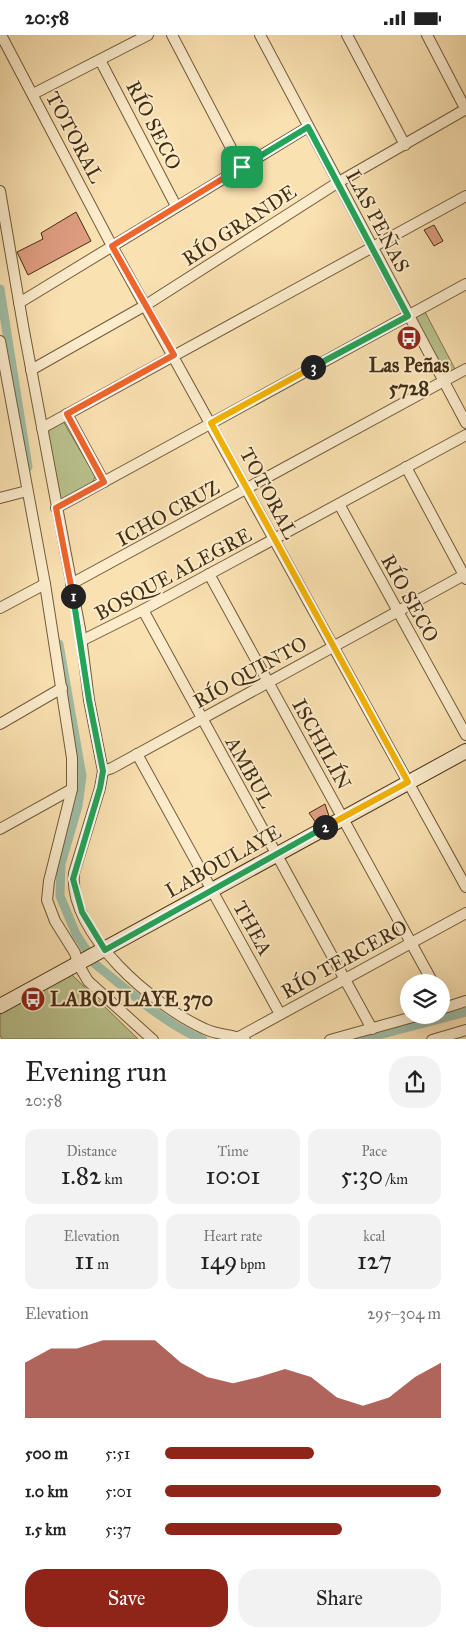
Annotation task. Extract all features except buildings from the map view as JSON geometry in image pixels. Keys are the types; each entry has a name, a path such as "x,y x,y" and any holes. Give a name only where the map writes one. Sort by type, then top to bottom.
{"main road":[{"name":"LABOULAYE","path":"0,1006 466,751"}],"street":[{"name":"TOTORAL","path":"1,35 112,246 174,355 466,887"},
{"path":"33,94 148,35"},
{"path":"172,35 242,167"},
{"name":"LAS PEÑAS","path":"260,35 466,423"},
{"path":"347,35 405,145"},
{"path":"427,35 466,110"},
{"name":"RÍO SECO","path":"100,60 176,206"},
{"name":"RÍO GRANDE","path":"31,369 146,305 338,183 466,110"},
{"path":"19,303 308,127"},
{"path":"0,191 103,771 100,788 73,879 82,912 105,950 121,970 179,1015 211,1031 242,1038"},
{"path":"42,428 466,197"},
{"path":"56,508 466,284"},
{"path":"0,341 3,381 45,584 72,757 72,789 46,895 52,916 75,953 78,964 88,981 153,1039"},
{"name":"ICHO CRUZ","path":"71,584 247,490 466,369"},
{"path":"67,414 104,482"},
{"name":"BOSQUE ALEGRE","path":"81,641 274,540 466,435"},
{"path":"406,467 465,576"},
{"path":"0,498 27,491"},
{"name":"RÍO SECO","path":"338,504 466,735"},
{"name":"ISCHILÍN","path":"210,574 428,974"},
{"name":"RÍO QUINTO","path":"103,771 465,576"},
{"path":"0,608 45,584"},
{"name":"AMBUL","path":"142,610 372,1029"},
{"path":"0,724 62,688"},
{"name":"THEA","path":"137,754 280,1014"},
{"path":"0,829 72,789"},
{"name":"RÍO TERCERO","path":"242,1038 280,1014 466,913"},
{"path":"450,1006 466,1001"},
{"path":"330,1039 400,1021"},
{"path":"432,1039 463,1034"}],"green space":[{"path":"425,312 455,369 446,374 415,317"},
{"path":"63,421 95,476 93,482 61,500 58,498 47,430"},
{"path":"71,974 138,1039 2,1039 0,1035 0,1014"}],"waterway":[{"path":"0,289 28,467"},
{"path":"59,644 82,776 78,806 61,864 60,896 76,934 87,951"},
{"path":"95,964 160,1016 201,1039"},
{"path":"363,1039 466,1012"}],"place":[{"name":"Las Peñas 5728","path":"409,338"},
{"name":"LABOULAYE 370","path":"33,999"}],"route":[{"path":"308,127 408,316 211,423 408,782 105,950 86,921 79,905 73,879 100,788 103,771 81,651 80,629 56,508 104,482 67,414 174,355 112,246 242,167 308,127"}]}
